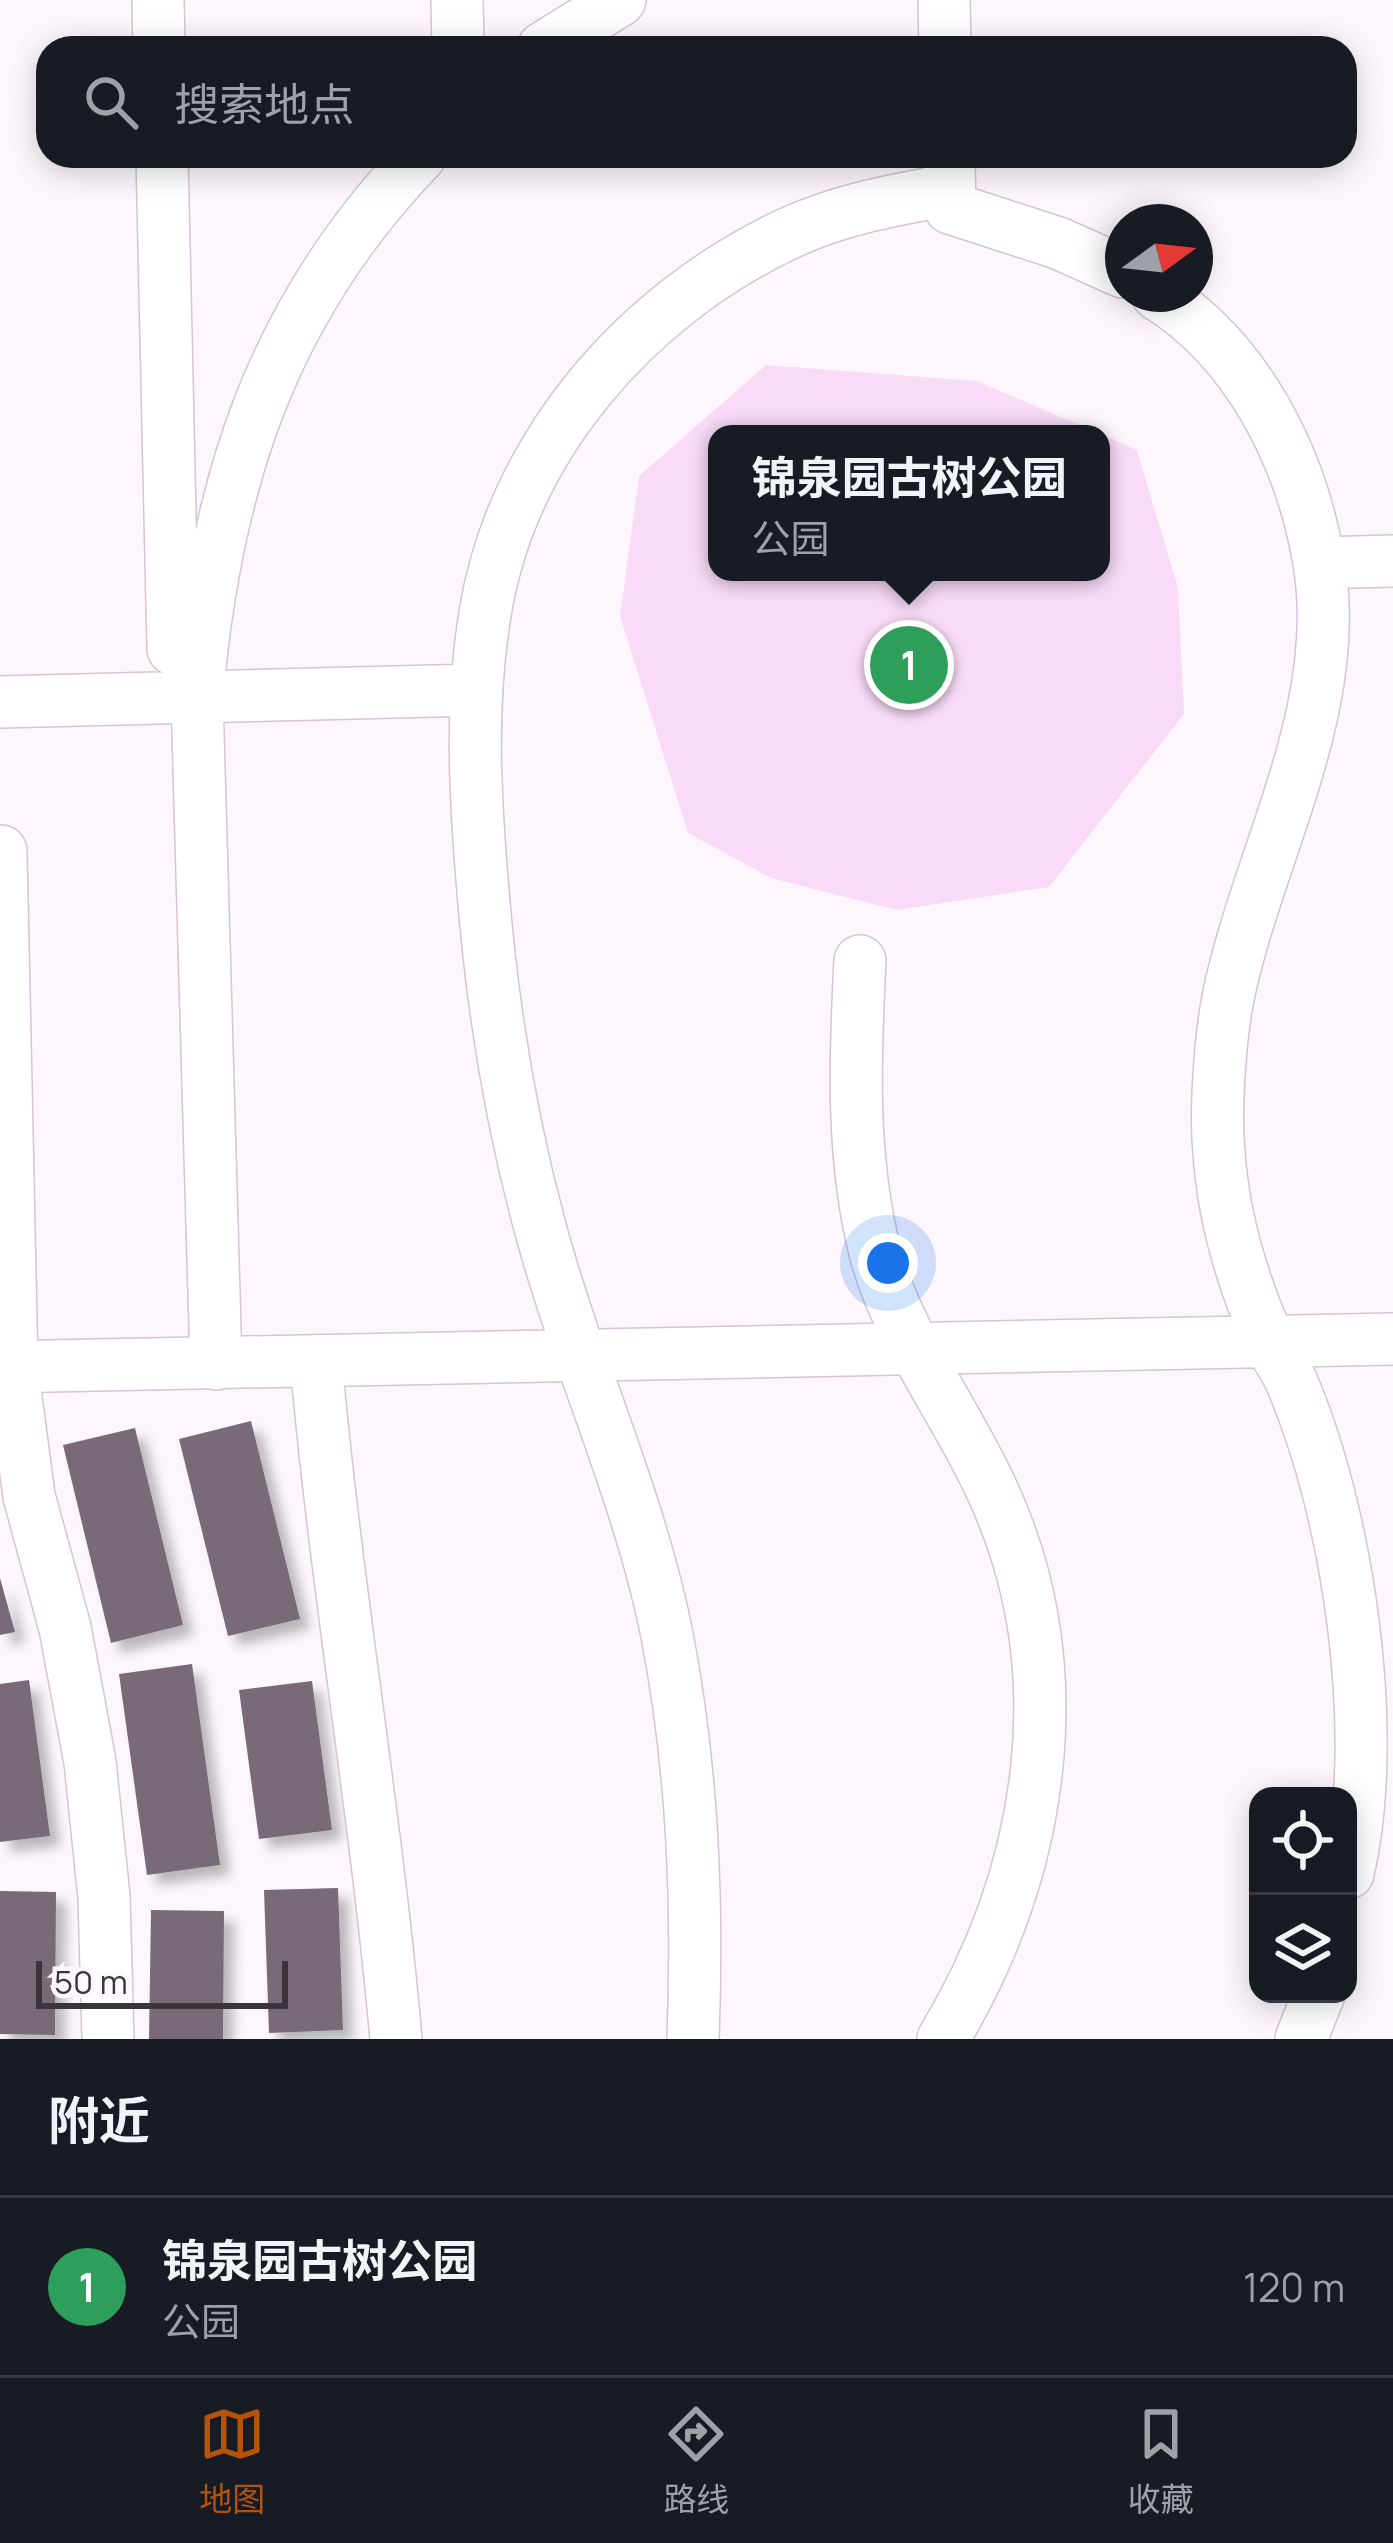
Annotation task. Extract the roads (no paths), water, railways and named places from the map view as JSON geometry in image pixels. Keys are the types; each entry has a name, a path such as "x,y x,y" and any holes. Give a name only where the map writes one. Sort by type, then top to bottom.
{"lane":[{"path":"158,0 160,36"},
{"path":"457,0 458,36"},
{"path":"562,36 620,0"},
{"path":"944,0 945,36"},
{"path":"163,168 216,1364"},
{"path":"186,698 230,482 268,379 320,283 384,194 409,168"},
{"path":"693,2039 698,1920 689,1775 666,1632 630,1492 579,1356 539,1226 502,1050 477,826 475,690 486,608 509,527 544,452 620,352 715,272 789,232 949,173 950,208 997,228 1058,242 1105,264"},
{"path":"1179,312 1214,341 1253,389 1284,443 1306,501 1320,563 1323,624 1316,686 1226,1021 1218,1151 1242,1276 1268,1342 1292,1382 1339,1531 1361,1706 1355,1787"},
{"path":"1320,563 1393,561"},
{"path":"0,702 475,690"},
{"path":"0,823 6,1367 29,1496 65,1628 90,1762 104,1897 108,2039"},
{"path":"0,865 1,851"},
{"path":"860,961 855,1059 860,1157 876,1254 917,1349 993,1491 1021,1571 1038,1654 1040,1717 1032,1822 1010,1904 977,1981 943,2039"},
{"path":"6,1367 1393,1339"},
{"path":"316,1361 344,1643 385,1917 396,2039"},
{"path":"1301,2039 1315,2003"}],"place":[{"name":"锦泉园古树公园","path":"909,665"}]}
